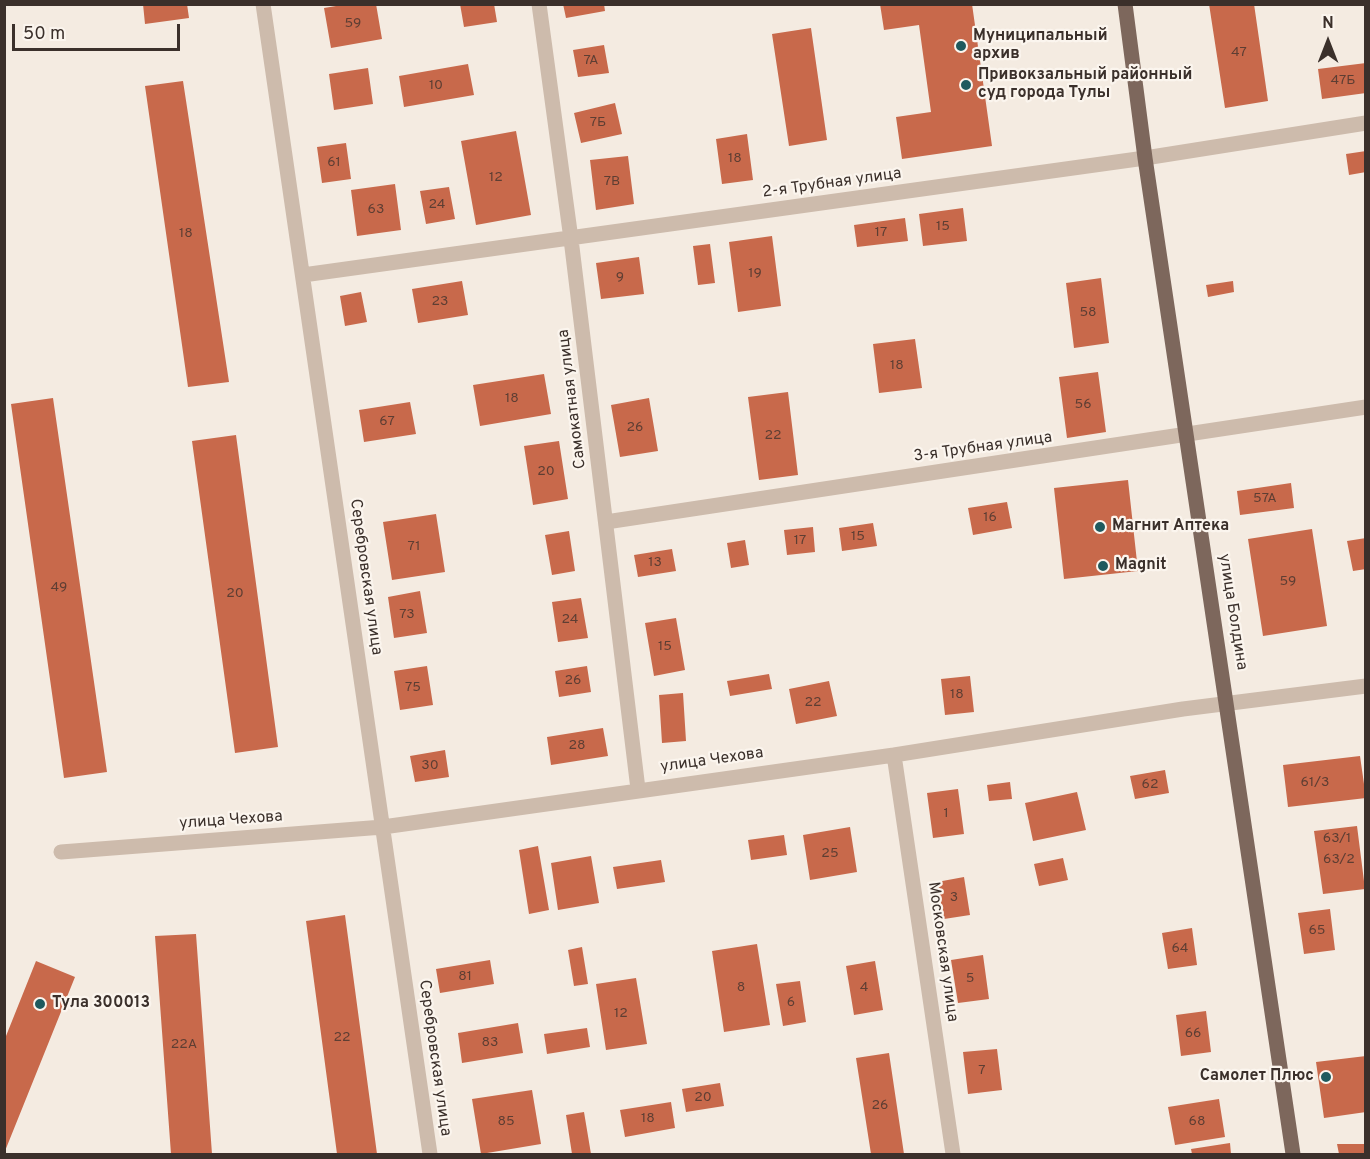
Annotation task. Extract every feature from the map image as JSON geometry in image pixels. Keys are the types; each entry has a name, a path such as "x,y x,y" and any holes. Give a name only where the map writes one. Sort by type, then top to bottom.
{"main road":[{"name":"улица Болдина","path":"1125,4 1145,158 1228,704 1293,1155"}],"street":[{"name":"Серебровская улица","path":"262,4 430,1155"},
{"name":"Самокатная улица","path":"539,4 572,239 638,789"},
{"name":"2-я Трубная улица","path":"303,275 1145,158 1365,123"},
{"name":"3-я Трубная улица","path":"606,522 1186,436 1365,407"},
{"name":"улица Чехова","path":"61,852 383,827 1365,686"},
{"name":"Московская улица","path":"894,755 953,1155"}],"building":[{"path":"143,4 187,4 189,18 145,24"},
{"path":"348,4 376,4 382,39 331,48 324,8"},
{"path":"460,4 494,4 497,22 464,27"},
{"path":"563,4 604,4 605,11 566,18"},
{"path":"880,4 972,4 992,146 902,159 896,117 931,112 919,25 884,30"},
{"path":"1209,4 1254,4 1268,101 1225,108"},
{"path":"811,28 827,140 789,146 772,34"},
{"path":"604,45 609,73 578,77 573,50"},
{"path":"1366,63 1366,93 1322,99 1318,69"},
{"path":"468,64 474,95 404,107 399,76"},
{"path":"368,68 373,104 334,110 329,74"},
{"path":"183,81 229,382 188,387 145,86"},
{"path":"615,103 622,134 581,143 574,113"},
{"path":"516,131 531,215 476,225 461,141"},
{"path":"747,134 753,180 722,184 716,139"},
{"path":"346,143 351,179 322,183 317,147"},
{"path":"1366,151 1366,172 1349,175 1346,154"},
{"path":"628,156 634,204 596,210 590,160"},
{"path":"395,184 401,230 357,236 351,190"},
{"path":"449,187 455,219 426,224 420,191"},
{"path":"963,208 967,241 923,246 919,214"},
{"path":"905,218 908,241 857,247 854,225"},
{"path":"772,236 781,306 738,312 729,242"},
{"path":"710,244 715,283 698,285 693,246"},
{"path":"639,257 644,294 601,299 596,263"},
{"path":"1101,278 1109,343 1074,348 1066,283"},
{"path":"462,281 468,315 418,323 412,289"},
{"path":"1233,281 1234,292 1208,297 1206,285"},
{"path":"361,292 367,322 345,326 340,296"},
{"path":"915,339 922,388 879,393 873,344"},
{"path":"1098,372 1106,432 1067,438 1059,377"},
{"path":"544,374 551,414 480,426 473,385"},
{"path":"788,392 798,475 759,480 748,397"},
{"path":"53,398 107,772 64,778 11,404"},
{"path":"649,398 658,451 620,457 611,405"},
{"path":"410,402 416,434 364,442 359,410"},
{"path":"236,435 278,747 235,753 192,441"},
{"path":"559,441 568,499 533,505 524,446"},
{"path":"1128,480 1138,571 1064,579 1054,488"},
{"path":"1291,483 1294,508 1240,515 1237,491"},
{"path":"1007,502 1012,528 973,535 968,508"},
{"path":"436,514 445,572 392,580 383,522"},
{"path":"873,523 877,546 842,551 839,528"},
{"path":"813,527 815,552 787,555 784,530"},
{"path":"1312,529 1327,626 1263,636 1248,539"},
{"path":"569,531 575,571 552,575 545,535"},
{"path":"1366,538 1366,569 1353,571 1347,541"},
{"path":"745,540 749,565 731,568 727,543"},
{"path":"672,549 676,571 638,577 634,555"},
{"path":"420,591 427,633 394,638 388,597"},
{"path":"581,598 588,638 558,642 552,602"},
{"path":"676,618 685,670 654,676 645,623"},
{"path":"427,666 433,705 400,710 394,671"},
{"path":"587,666 591,692 559,697 555,671"},
{"path":"769,674 772,689 730,696 727,681"},
{"path":"970,676 974,712 945,715 941,679"},
{"path":"829,681 837,716 796,724 789,689"},
{"path":"683,693 686,741 662,743 659,695"},
{"path":"603,728 608,756 551,765 547,737"},
{"path":"445,750 449,777 415,782 410,756"},
{"path":"1360,756 1366,798 1288,807 1283,765"},
{"path":"1165,770 1169,793 1135,799 1130,776"},
{"path":"1010,782 1012,799 989,801 987,785"},
{"path":"958,789 964,834 933,838 927,793"},
{"path":"1077,792 1086,830 1033,841 1025,803"},
{"path":"1357,826 1365,889 1323,894 1314,831"},
{"path":"850,827 857,872 810,880 803,835"},
{"path":"784,835 787,855 751,860 748,840"},
{"path":"538,846 549,910 529,914 519,850"},
{"path":"591,856 599,903 558,910 551,863"},
{"path":"1063,858 1068,880 1039,886 1034,864"},
{"path":"661,860 665,882 617,889 613,867"},
{"path":"964,877 970,915 944,919 937,882"},
{"path":"1330,909 1335,950 1304,954 1298,913"},
{"path":"345,915 377,1154 337,1154 306,921"},
{"path":"1192,928 1197,965 1168,969 1162,933"},
{"path":"196,934 212,1154 171,1154 155,936"},
{"path":"757,944 770,1025 724,1032 712,951"},
{"path":"582,947 588,984 574,986 568,950"},
{"path":"983,955 989,999 958,1003 951,960"},
{"path":"490,960 494,984 440,993 436,969"},
{"path":"36,961 75,977 5,1151 4,1041"},
{"path":"875,961 883,1010 854,1015 846,966"},
{"path":"636,978 647,1044 606,1050 596,984"},
{"path":"800,981 806,1022 783,1026 776,984"},
{"path":"1206,1011 1211,1052 1181,1056 1176,1015"},
{"path":"518,1023 523,1053 462,1063 458,1033"},
{"path":"587,1028 590,1047 547,1054 544,1034"},
{"path":"997,1049 1002,1090 968,1094 963,1052"},
{"path":"889,1053 904,1154 871,1154 856,1058"},
{"path":"1366,1056 1366,1112 1324,1118 1316,1062"},
{"path":"720,1083 724,1106 686,1112 682,1089"},
{"path":"532,1090 541,1144 481,1154 472,1099"},
{"path":"1219,1099 1225,1137 1175,1145 1168,1107"},
{"path":"671,1102 675,1128 625,1137 620,1110"},
{"path":"584,1112 591,1154 572,1154 566,1115"},
{"path":"1230,1143 1231,1154 1192,1154 1191,1149"},
{"path":"1337,1144 1366,1144 1366,1154 1339,1154"}],"place":[{"name":"Муниципальный архив","path":"961,46"},
{"name":"Привокзальный районный суд города Тулы","path":"966,85"},
{"name":"Магнит Аптека","path":"1100,527"},
{"name":"Magnit","path":"1103,566"},
{"name":"Тула 300013","path":"40,1004"},
{"name":"Самолет Плюс","path":"1326,1077"}]}
